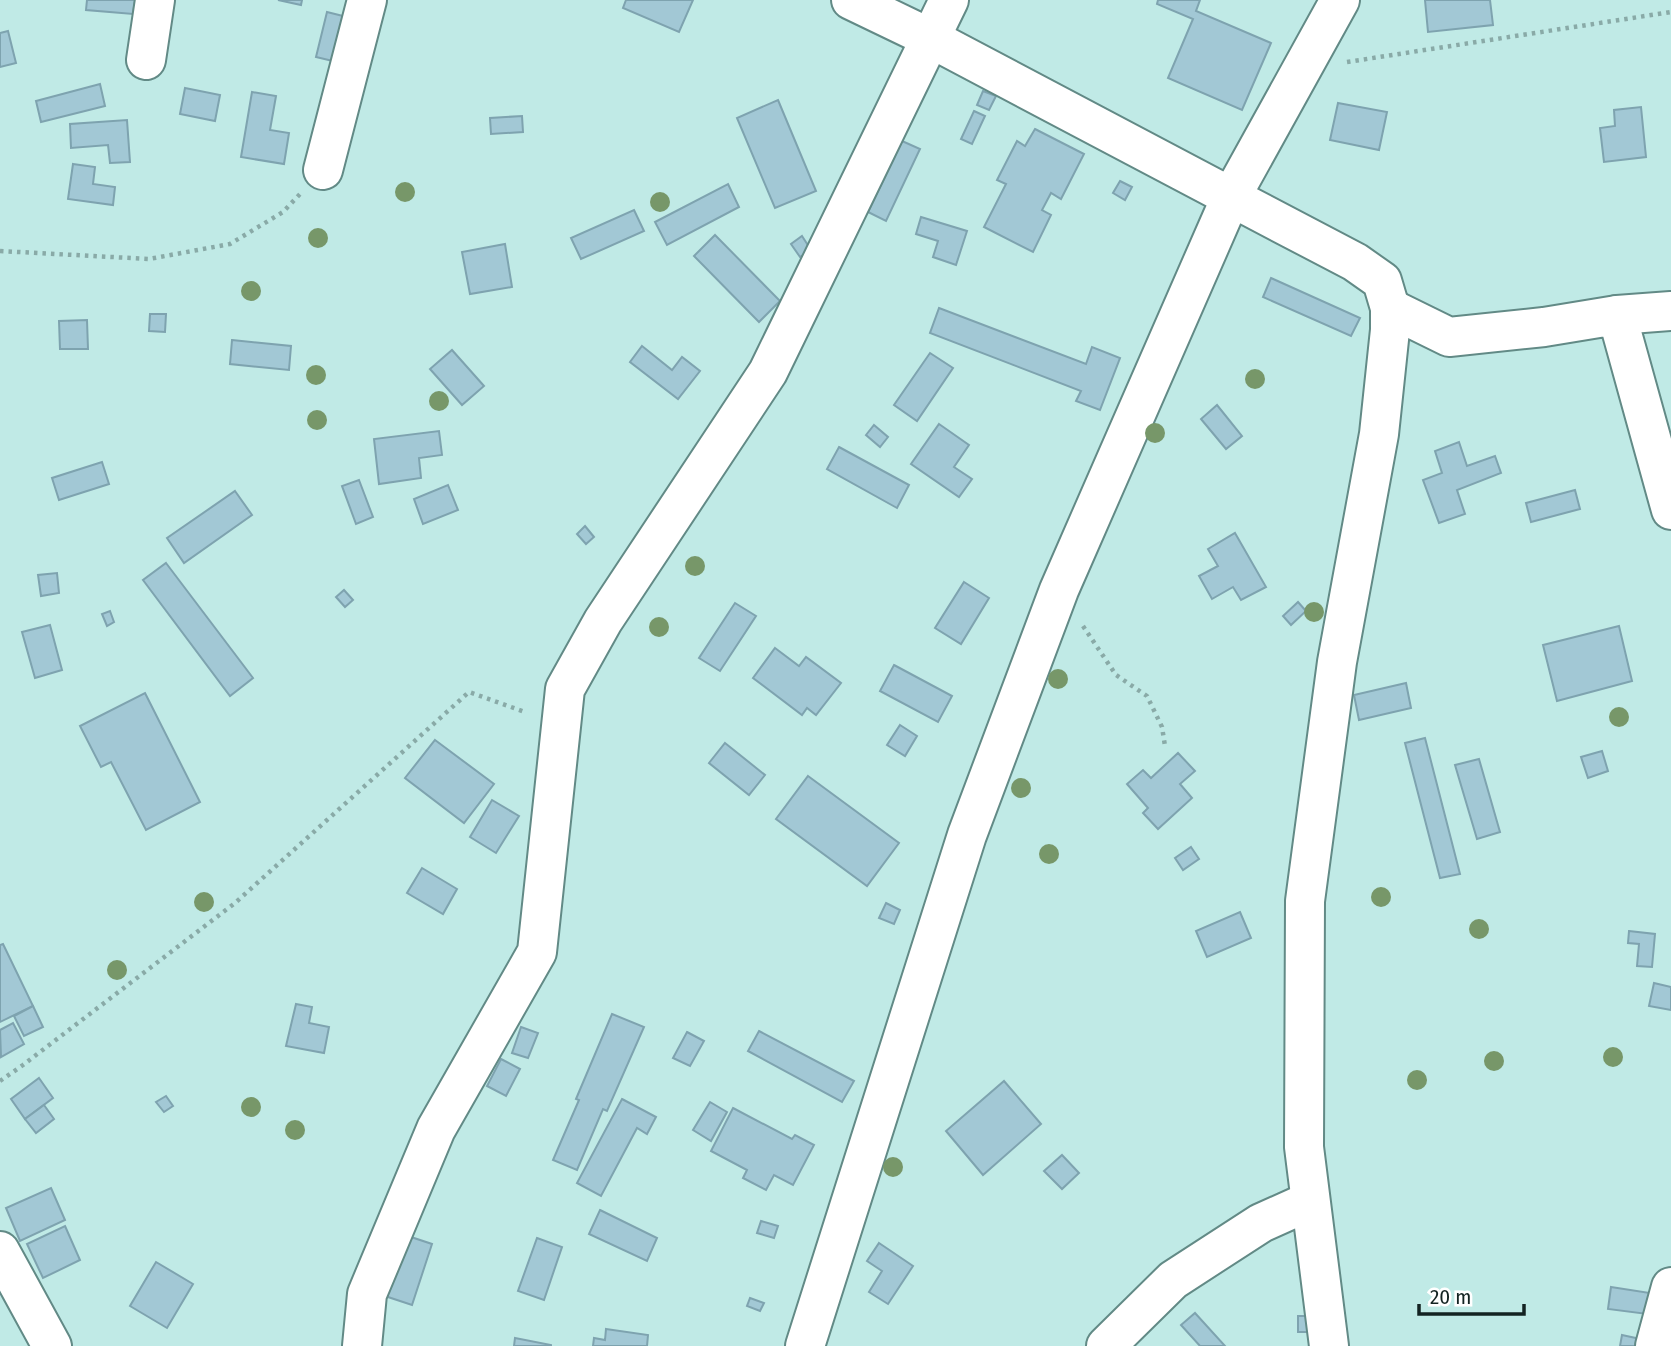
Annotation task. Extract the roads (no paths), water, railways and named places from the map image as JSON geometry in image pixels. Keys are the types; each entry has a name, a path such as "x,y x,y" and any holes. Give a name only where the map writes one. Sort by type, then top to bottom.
{"street":[{"path":"146,60 155,0"},
{"path":"323,170 367,0"},
{"path":"851,0 930,38 1355,262 1382,281 1390,308 1390,330 1379,434 1337,662 1305,901 1304,1147 1329,1346"},
{"path":"362,1346 367,1294 436,1129 537,952 565,689 603,621 768,372 948,0"},
{"path":"805,1346 967,835 1059,590 1231,197 1340,0"},
{"path":"1390,308 1449,337 1544,327 1617,315 1671,311"},
{"path":"1617,315 1671,510"},
{"path":"1106,1346 1173,1280 1261,1223 1310,1201"},
{"path":"0,1251 52,1346"},
{"path":"1655,1346 1671,1287"}]}
